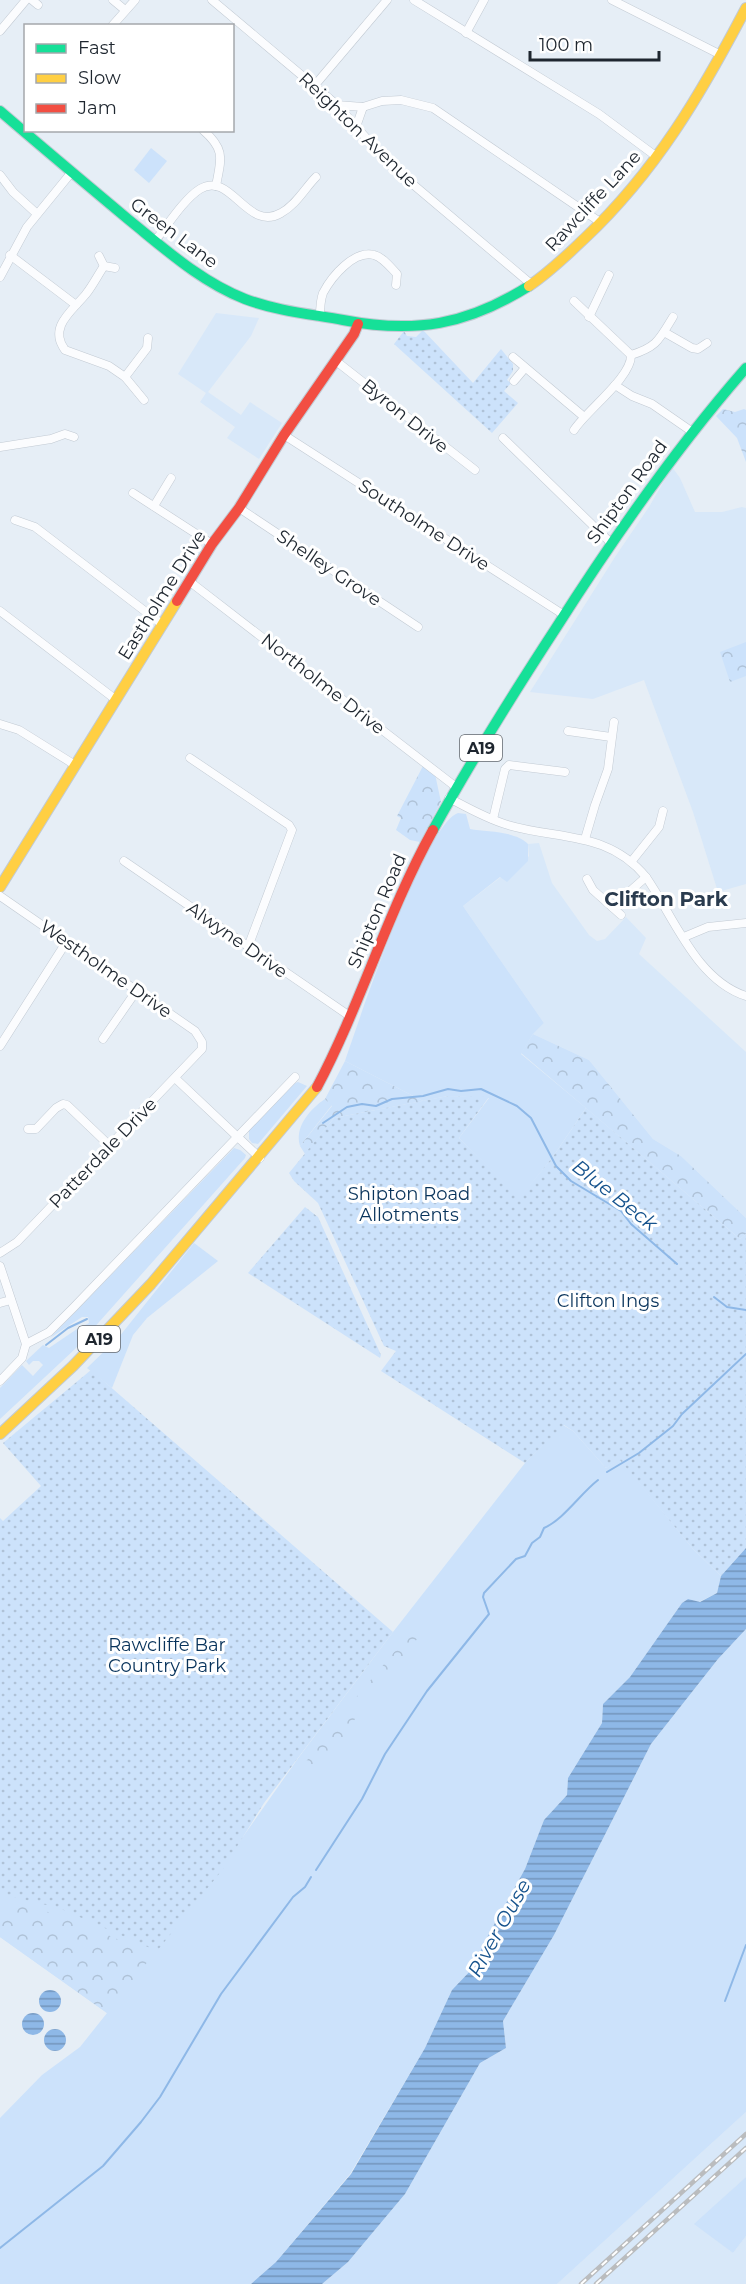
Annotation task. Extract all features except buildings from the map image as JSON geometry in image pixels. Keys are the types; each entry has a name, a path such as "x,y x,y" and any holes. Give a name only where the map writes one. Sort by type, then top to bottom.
{"street":[{"path":"0,31 26,0"},
{"path":"113,0 126,10"},
{"path":"114,24 135,0"},
{"name":"Reighton Avenue","path":"212,0 315,85 337,105 390,165 531,284"},
{"path":"315,85 387,0"},
{"path":"414,0 599,114 657,157"},
{"path":"466,33 484,0"},
{"path":"612,0 721,55"},
{"name":"Rawcliffe Lane","path":"358,324 420,324 465,318 487,310 531,284 552,268 600,222 657,157 689,110 746,8"},
{"path":"337,105 363,107 392,100 410,101 433,108 600,222"},
{"path":"356,127 363,107"},
{"name":"Green Lane","path":"0,111 24,128"},
{"name":"Green Lane","path":"28,132 71,173 200,275 231,293 273,308 358,324"},
{"path":"205,132 218,145 221,152 216,186"},
{"path":"0,277 10,255 36,213 71,173"},
{"path":"0,175 13,192 36,213"},
{"path":"155,241 192,195 204,187 216,186 230,193 250,211 267,218 289,208 311,178"},
{"path":"10,255 76,305"},
{"path":"320,317 324,292 334,278 357,256 371,255 380,258 397,274 396,285"},
{"path":"99,256 104,266"},
{"path":"104,266 90,288 60,325 58,337 60,344 65,350 97,360 125,377 144,400"},
{"path":"104,266 115,268"},
{"path":"589,317 608,286 609,275"},
{"path":"574,301 631,356"},
{"path":"631,356 650,349 673,317"},
{"name":"Eastholme Drive","path":"0,887 212,544 239,508 284,435 354,334 358,324"},
{"path":"664,332 692,348 698,349 707,343"},
{"path":"125,377 147,348 148,338"},
{"path":"574,430 583,416 615,385 628,367 631,356"},
{"path":"513,357 583,416"},
{"name":"Byron Drive","path":"336,361 475,471"},
{"path":"514,381 525,368"},
{"name":"Shipton Road","path":"0,1434 90,1348 151,1284 316,1090 334,1059 392,914 449,798 610,542 691,431 746,368"},
{"path":"615,385 632,396 652,404 691,431"},
{"path":"0,447 51,439 65,434 74,437"},
{"name":"Southolme Drive","path":"284,435 564,615"},
{"path":"503,438 610,542"},
{"path":"154,506 171,478"},
{"path":"133,493 212,544"},
{"name":"Shelley Grove","path":"239,508 418,627"},
{"path":"15,520 35,527 163,625"},
{"name":"Northolme Drive","path":"189,581 456,787"},
{"path":"0,611 116,699"},
{"path":"585,839 608,769 614,722"},
{"path":"0,724 20,730 75,765"},
{"path":"568,732 611,737"},
{"path":"190,758 289,825 292,830 248,947"},
{"path":"493,819 505,769 509,765 566,772"},
{"path":"449,798 493,819 522,828 585,839 608,847 631,861 646,877 684,937 711,973 728,988 746,996"},
{"path":"631,861 659,828 663,811"},
{"name":"Alwyne Drive","path":"124,861 351,1017"},
{"path":"612,907 646,877"},
{"path":"586,879 593,890 621,915"},
{"name":"Westholme Drive","path":"0,896 195,1031 202,1042 202,1050"},
{"path":"684,937 708,927 746,923"},
{"path":"0,1046 67,941"},
{"path":"103,1039 137,990"},
{"name":"Patterdale Drive","path":"0,1253 17,1242 202,1050"},
{"path":"26,1344 49,1332 295,1077"},
{"path":"175,1078 260,1158"},
{"path":"34,1132 56,1108 63,1104 67,1105 110,1146"},
{"path":"0,1266 26,1344 22,1358 0,1381"},
{"path":"0,1303 11,1299"}],"shaded area":[{"path":"216,313 259,318 251,336 208,392 241,415 250,402 282,423 259,459 227,438 235,427 200,402 206,393 178,374"},
{"path":"672,467 680,478 695,512 722,512 746,508 746,884 718,892 693,812 644,680 593,699 530,692 649,507"},
{"path":"539,843 552,883 589,935 597,941 605,939 626,917 646,938 639,954 746,1052 746,1218 681,1156 653,1139 589,1060 533,1034 544,1023 463,906 501,877 507,881 529,856 528,844"},
{"path":"746,2112 746,2177 695,2224 733,2253 746,2236 746,2284 557,2284"}],"green space":[{"path":"151,148 167,161 149,183 134,170"},
{"path":"423,330 473,383 501,349 513,364 513,371 507,380 511,383 504,391 518,403 492,433 394,344 404,331 407,336 416,337"},
{"path":"723,409 735,412 746,410 746,462 737,438 716,416"},
{"path":"746,642 746,676 730,682 720,652"},
{"path":"423,766 435,774 441,802 420,842 410,840 396,830 401,818 397,816"},
{"path":"458,813 466,814 470,829 509,834 528,844 528,861 507,882 500,877 463,906 544,1023 533,1034 521,1054 586,1108 552,1158 520,1198 459,1138 489,1098 448,1096 423,1101 345,1061 378,968 411,886 444,825"},
{"path":"533,1034 589,1060 653,1139 681,1156 746,1218 746,1234 740,1239 521,1053"},
{"path":"345,1061 423,1101 334,1118 305,1154 300,1146 332,1106 325,1099"},
{"path":"298,1082 307,1086 258,1144 252,1143 249,1139 249,1130 293,1084"},
{"name":"Clifton Ings","path":"448,1096 489,1097 459,1138 520,1197 552,1158 586,1108 740,1239 746,1234 746,1548 721,1576 693,1549 620,1460 606,1468 573,1431 564,1425 525,1463 381,1371 396,1351 384,1346 318,1203 294,1181 289,1173 334,1118"},
{"path":"325,1099 332,1105 300,1146 301,1125 314,1108"},
{"path":"234,1148 246,1155 245,1158 75,1349 0,1419 0,1388 22,1365 33,1376 43,1365 39,1361 33,1361 29,1365 26,1361 43,1345 49,1348 89,1323 88,1317 82,1317 50,1338"},
{"name":"Shipton Road Allotments","path":"305,1207 318,1217 381,1355 380,1358 248,1273"},
{"path":"194,1243 218,1261 147,1318 133,1335 112,1388 87,1368 119,1337"},
{"name":"Rawcliffe Bar Country Park","path":"91,1370 393,1632 264,1803 223,1869 157,1951 59,1908 0,1894 0,1518 3,1521 41,1486 3,1443"},
{"path":"563,1425 573,1431 606,1468 620,1459 693,1549 721,1576 717,1593 699,1602 688,1599 682,1603 630,1677 603,1704 602,1723 568,1778 567,1795 544,1820 525,1869 485,1941 473,1968 452,1990 425,2048 350,2174 276,2262 251,2284 0,2284 0,2118 42,2075 80,2047 107,2013 0,1937 0,1799 221,1868 299,1757 393,1632 525,1463"},
{"path":"746,1629 746,2112 557,2284 322,2284 348,2262 405,2194 480,2063 506,2048 503,2021 554,1935 651,1744 718,1659"},
{"path":"410,1633 417,1639 364,1703 342,1742 314,1771 301,1768 354,1700"},
{"path":"0,1900 52,1913 153,1955 107,2013 0,1937"},
{"path":"746,2177 746,2236 733,2253 694,2224"}],"water":[{"name":"River Ouse","path":"746,1548 746,1629 718,1659 651,1744 554,1935 503,2021 506,2048 480,2063 405,2194 348,2262 322,2284 251,2284 276,2262 351,2174 425,2048 452,1990 473,1968 485,1941 525,1869 544,1820 567,1795 568,1778 602,1723 603,1704 630,1677 682,1603 688,1599 700,1602 717,1593 721,1576"},
{"path":"50,1990 58,1993 61,2001 58,2009 50,2012 42,2009 39,2001 42,1993"},
{"path":"33,2013 41,2016 44,2024 41,2032 33,2035 25,2032 22,2024 25,2016"},
{"path":"51,2029 59,2029 66,2036 66,2044 59,2051 51,2051 44,2044 44,2036"}],"waterway":[{"name":"Blue Beck","path":"323,1123 347,1107 362,1104 376,1106 392,1099 423,1096 448,1089 461,1091 481,1089 517,1106 531,1118 556,1166 571,1181 621,1211 631,1224 677,1264"},
{"name":"Blue Beck","path":"714,1297 727,1307 746,1310"},
{"name":"Blue Beck","path":"46,1345 68,1328 87,1319"},
{"path":"607,1472 639,1453 673,1426 682,1414 746,1354"},
{"path":"316,1870 362,1799 385,1754 427,1691 489,1614 483,1597 484,1593 516,1559 525,1556 544,1528 565,1513 598,1480"},
{"path":"0,2248 103,2166 141,2122 160,2097 221,1994 293,1897 305,1887 311,1877"},
{"path":"725,2001 746,1945"}],"railway":[{"path":"581,2284 746,2134"},
{"path":"596,2284 746,2148"}],"traffic: fast":[{"path":"0,111 24,131"},
{"path":"25,132 184,264 213,284 257,303 294,312 369,324 417,326 462,318 484,310 529,286"},
{"path":"433,830 508,703 600,560 670,462 746,368"}],"traffic: slow":[{"path":"529,286 585,238 634,186 694,101 746,8"},
{"path":"0,887 177,601"},
{"path":"0,1434 73,1366 151,1284 317,1087"}],"traffic: jam":[{"path":"177,601 284,435 354,334 358,324"},
{"path":"317,1087 333,1056 402,894 433,830"}],"district":[{"name":"Clifton Park","path":"666,899"}]}
